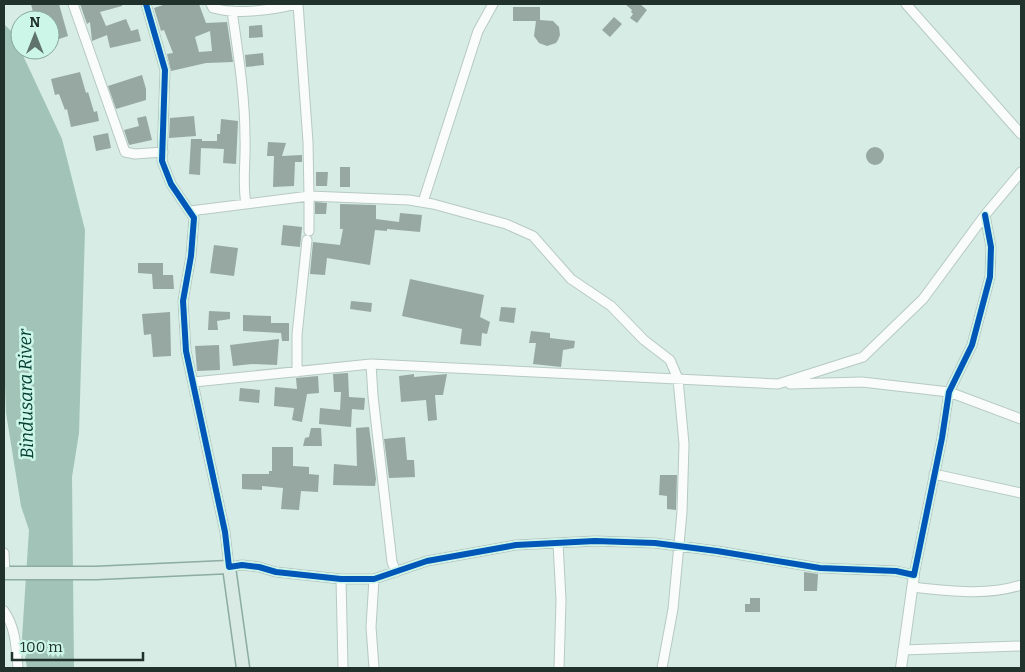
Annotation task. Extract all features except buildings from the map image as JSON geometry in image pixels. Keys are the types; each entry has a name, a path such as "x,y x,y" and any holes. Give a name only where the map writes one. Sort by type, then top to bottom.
{"main road":[{"path":"5,573 96,573 229,567 243,668"}],"street":[{"path":"73,4 125,152 135,154 163,152"},
{"path":"146,4 165,70 162,161 171,184 194,218 191,256 183,301 186,351 225,532 229,567 242,565 259,566 276,572 341,579 374,579 427,561 516,545 595,541 655,543 820,568 896,571 914,575"},
{"path":"211,4 213,8 225,11 280,8 298,4 308,142 309,196 308,235 297,335 297,372"},
{"path":"423,202 478,31 493,4"},
{"path":"906,4 1021,134"},
{"path":"232,11 242,82 245,138 243,190 246,204"},
{"path":"778,384 863,357 923,299 985,215 1021,172"},
{"path":"190,211 309,196 409,200 506,224 533,236 571,279 611,306 644,340 670,360 678,380 684,444 682,512 673,609 662,668"},
{"path":"901,668 914,575 949,392 972,345 990,277 992,247 985,215"},
{"path":"194,382 372,364 778,384 862,382 949,392 1021,419"},
{"path":"372,364 373,396 392,562 396,572"},
{"path":"934,474 1021,493"},
{"path":"558,543 561,600 560,668"},
{"path":"4,553 5,573"},
{"path":"341,579 343,668"},
{"path":"374,579 371,627 374,668"},
{"path":"912,587 941,591 977,592 1014,588 1021,585"},
{"path":"4,612 9,618 14,632 18,668"},
{"path":"903,650 1021,646"}],"water":[{"name":"Bindusara River","path":"4,24 10,30 10,60 25,60 62,139 85,230 79,433 72,477 74,668 27,668 22,638 29,530 21,506 6,413 4,358"}],"cycle path":[{"path":"146,4 165,70 162,161 171,184 194,218 191,256 183,301 186,351 225,532 229,567 242,565 276,572 341,579 374,579 427,561 516,545 595,541 655,543 820,568 896,571 914,575 942,438 949,392 972,345 990,277 991,247 985,215"}]}
